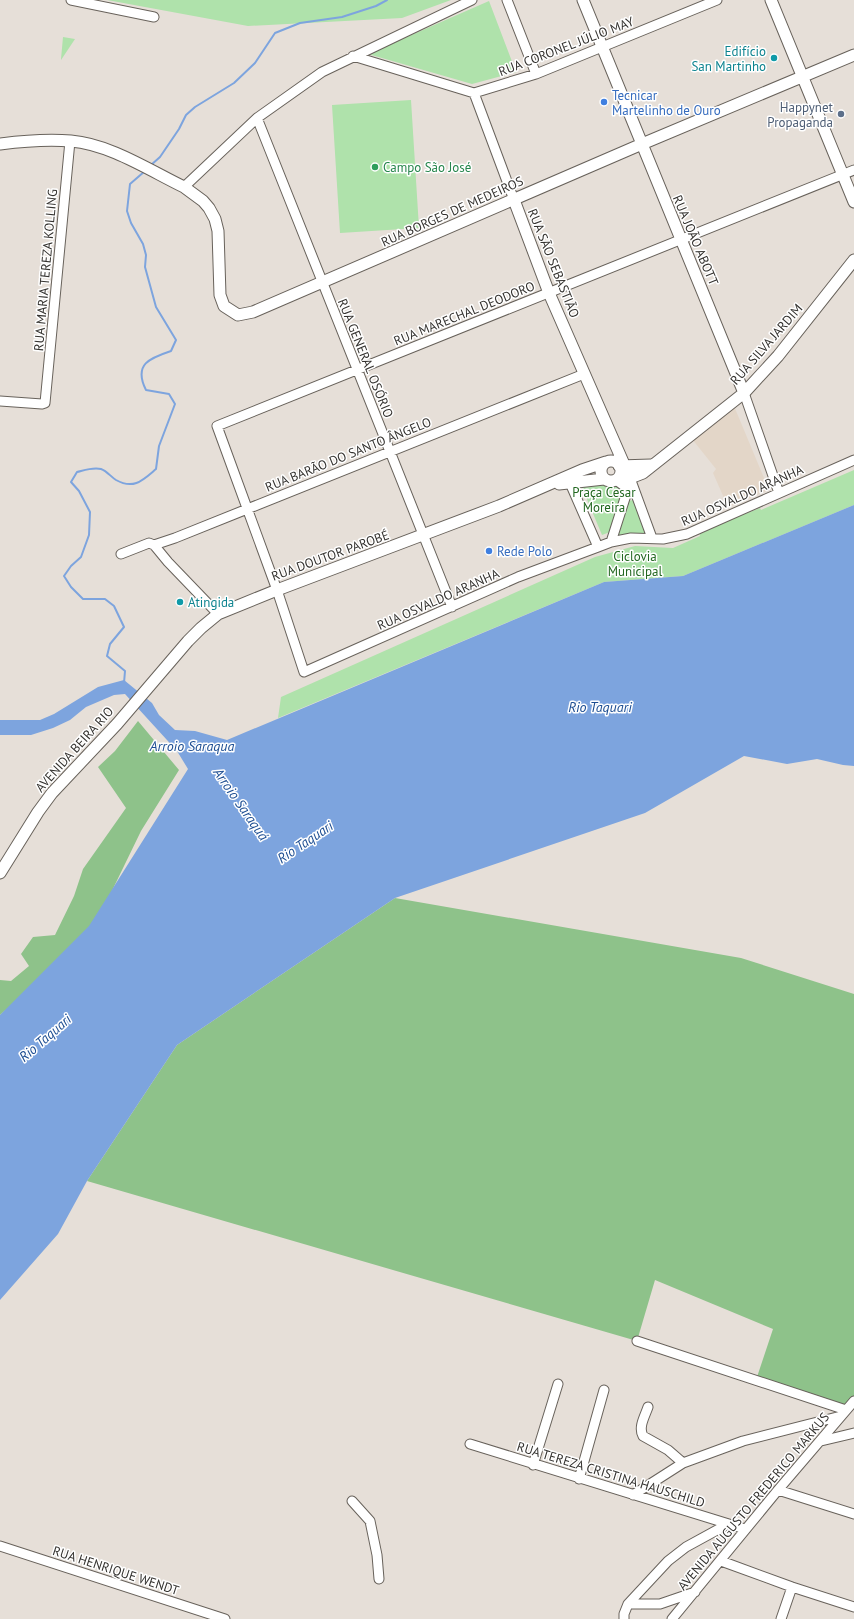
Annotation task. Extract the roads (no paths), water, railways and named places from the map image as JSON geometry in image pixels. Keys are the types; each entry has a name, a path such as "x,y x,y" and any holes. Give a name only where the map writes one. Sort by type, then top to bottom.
{"main road":[{"name":"RUA JOÃO ABOTT","path":"583,0 680,240 744,393"},
{"path":"771,0 854,202"},
{"name":"RUA BORGES DE MEDEIROS","path":"0,144 70,141 83,143 114,153 184,187 203,201 215,219 218,231 220,295 224,306 238,314 253,312 322,283 642,144 854,55"},
{"name":"RUA SÃO SEBASTIÃO","path":"514,200 549,293 613,440 622,466 630,478"},
{"name":"RUA SILVA JARDIM","path":"617,479 630,478 643,473 650,465 744,393 778,356 854,260"},
{"path":"613,440 607,462 600,470 604,479 610,481 617,479 620,475 622,466"},
{"path":"607,462 615,462 622,466 650,465"},
{"name":"RUA DOUTOR PAROBÉ","path":"146,690 188,641 218,614 276,590 424,535 582,470 607,462"},
{"name":"RUA DOUTOR PAROBÉ","path":"548,485 604,479"},
{"name":"AVENIDA BEIRA RIO","path":"0,873 38,812 52,793 146,690"}],"street":[{"path":"71,0 154,17"},
{"path":"184,187 257,118 322,72 472,0"},
{"path":"507,0 536,74"},
{"name":"RUA CORONEL JÚLIO MAY","path":"474,93 536,74 717,0"},
{"path":"354,56 474,93"},
{"name":"RUA SÃO SEBASTIÃO","path":"474,93 514,200"},
{"name":"RUA GENERAL OSÓRIO","path":"257,118 452,607"},
{"name":"RUA MARIA TEREZA KOLLING","path":"0,401 46,403 70,141"},
{"name":"RUA MARECHAL DEODORO","path":"246,509 217,426 854,170"},
{"name":"RUA BARÃO DO SANTO ÂNGELO","path":"121,554 149,543 154,545 584,374"},
{"name":"RUA JOÃO ABOTT","path":"744,393 779,493"},
{"name":"RUA OSVALDO ARANHA","path":"276,590 304,672 518,577 598,546 631,538 672,538 687,534 854,460"},
{"name":"RUA SÃO SEBASTIÃO","path":"630,478 652,538"},
{"path":"611,542 626,495 624,486 617,479"},
{"path":"570,483 598,546"},
{"path":"246,509 276,590"},
{"path":"154,545 168,562 218,614"},
{"path":"637,1341 843,1413"},
{"path":"533,1464 558,1384"},
{"path":"579,1479 604,1390"},
{"name":"AVENIDA AUGUSTO FREDERICO MARKUS","path":"672,1619 721,1561 745,1529 854,1401"},
{"path":"648,1407 640,1428 643,1436 668,1450 683,1463"},
{"path":"633,1495 683,1463 743,1441 843,1413"},
{"path":"821,1440 854,1433"},
{"name":"RUA TEREZA CRISTINA HAUSCHILD","path":"470,1444 579,1479 745,1529"},
{"path":"778,1490 854,1514"},
{"path":"352,1501 370,1521 377,1555 378,1579"},
{"path":"624,1619 624,1614 628,1604 668,1561 686,1547 728,1524"},
{"name":"RUA HENRIQUE WENDT","path":"0,1546 225,1619"},
{"path":"721,1561 792,1587 854,1607"},
{"path":"780,1619 792,1587"},
{"path":"628,1604 660,1604 695,1592"}],"water":[{"name":"Rio Taquari","path":"854,505 854,766 817,759 787,764 744,756 645,813 395,898 177,1045 87,1181 58,1234 0,1300 0,1015 89,926 188,769 177,751 125,694 114,695 86,707 70,720 53,728 31,735 0,735 0,720 40,720 54,714 98,687 124,680 152,703 159,715 175,730 195,731 227,740 604,582 683,576"}],"waterway":[{"path":"151,165 160,157 179,129 186,115 195,107 234,83 255,63 275,33 300,23 342,17 376,6 387,0"},
{"path":"124,683 125,671 107,656 110,644 124,627 114,606 105,599 83,599 71,587 64,576 71,566 81,557 89,535 90,512 79,491 71,482 77,472 98,468 122,483 133,484 142,480 156,469 159,446 175,404 169,394 146,390 141,374 146,363 156,356 171,351 176,340 156,307 145,267 146,255 143,244 131,223 127,211 130,184 145,171"}],"place":[{"name":"Edifício San Martinho","path":"774,58"},
{"name":"Tecnicar Martelinho de Ouro","path":"604,102"},
{"name":"Happynet Propaganda","path":"841,114"},
{"name":"Campo São José","path":"375,167"},
{"name":"Rede Polo","path":"489,551"},
{"name":"Atingida","path":"180,602"}],"park label":[{"name":"Praça Cesar Moreira","path":"604,500"},
{"name":"Ciclovia Municipal","path":"635,564"}],"water label":[{"name":"Arroio Saraqua","path":"192,746"},
{"name":"Arroio Saraquá","path":"241,804"}]}
